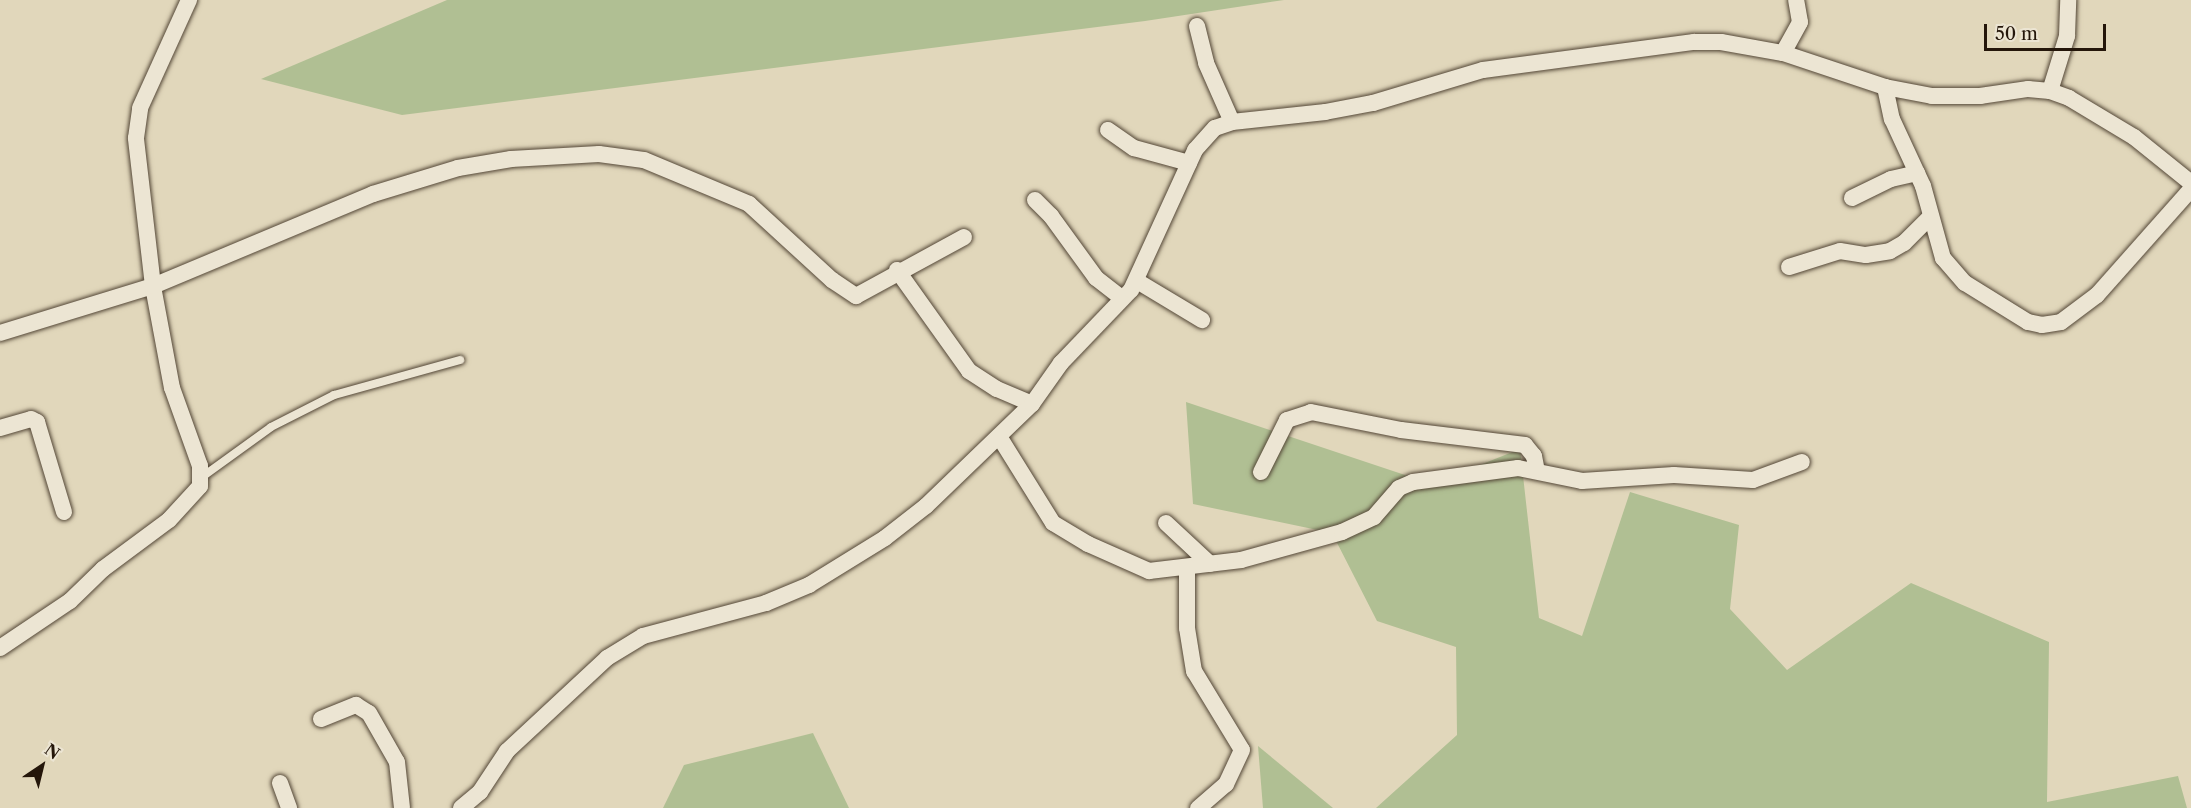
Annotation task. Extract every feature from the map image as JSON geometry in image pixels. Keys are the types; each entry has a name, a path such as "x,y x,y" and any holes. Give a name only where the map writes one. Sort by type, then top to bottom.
{"street":[{"path":"0,648 70,600 109,564 169,520 197,492 202,477 172,388 153,286 140,192 137,120 169,37 189,0"},
{"path":"1783,53 1800,22 1796,0"},
{"path":"2050,91 2067,36 2068,0"},
{"path":"1197,27 1206,63 1232,122"},
{"path":"461,808 479,802 507,751 607,658 643,636 766,603 809,585 885,538 926,506 1000,438 1032,404 1061,363 1137,281 1202,138 1232,122 1363,105 1483,70 1694,42 1721,42 1783,53 1885,87 1954,98 2028,89 2050,91 2069,98 2134,137 2191,183"},
{"path":"1885,87 1892,119 1917,172 1943,258 1953,272 1999,306 2042,325 2061,322 2097,295 2191,189"},
{"path":"1108,130 1134,148 1189,163"},
{"path":"0,333 153,286 373,194 458,168 511,159 578,155 644,160 749,204 832,280 856,296 897,270 964,237"},
{"path":"1852,198 1891,179 1917,172"},
{"path":"1035,200 1051,216 1096,278 1122,298"},
{"path":"1790,267 1840,251 1866,255 1890,251 1904,243 1930,217"},
{"path":"897,270 964,366 978,378 1032,404"},
{"path":"1137,281 1202,320"},
{"path":"1261,472 1287,420 1311,412 1401,430 1525,445 1534,456 1538,471"},
{"path":"0,428 31,419 37,422 64,512"},
{"path":"1000,438 1035,501 1059,528 1138,568 1165,571 1283,551 1365,522 1384,510 1405,484 1518,468 1582,482 1695,475 1753,480 1802,462"},
{"path":"1166,523 1210,564"},
{"path":"1186,567 1187,628 1194,671 1242,750 1226,784 1198,808"},
{"path":"321,719 356,705 369,714 397,762 402,808"},
{"path":"280,783 289,808"}],"lane":[{"path":"202,477 271,427 334,395 460,360"}],"green space":[{"path":"447,0 1284,0 1145,21 402,115 261,79"},
{"path":"1186,402 1432,484 1520,449 1539,618 1582,636 1630,492 1739,525 1730,609 1787,670 1911,583 2049,642 2047,802 2178,776 2187,808 1376,808 1457,735 1456,647 1377,621 1332,533 1193,504"},
{"path":"813,733 849,808 663,808 684,765"},
{"path":"1258,746 1333,808 1263,808"}]}
